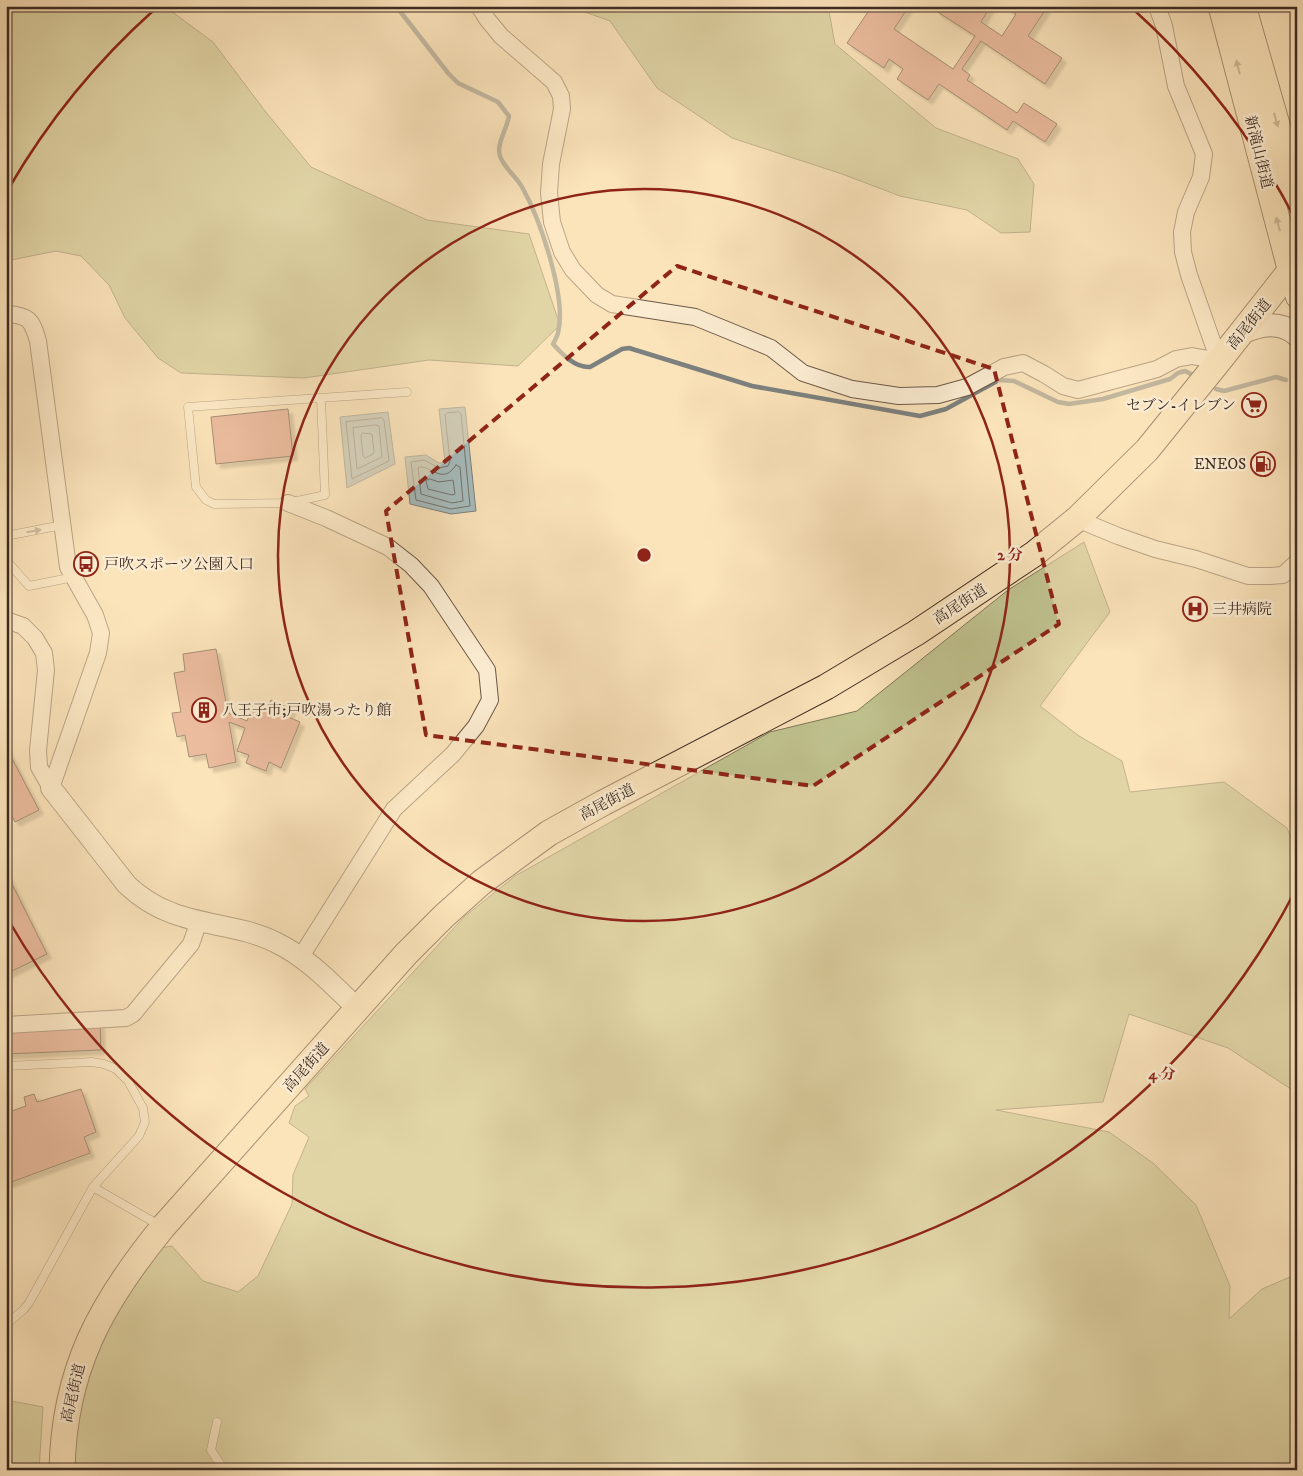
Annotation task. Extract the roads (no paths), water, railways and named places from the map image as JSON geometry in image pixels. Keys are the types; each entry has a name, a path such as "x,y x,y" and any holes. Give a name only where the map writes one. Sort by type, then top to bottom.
{"main road":[{"name":"新滝山街道","path":"1222,6 1294,267 1297,297"},
{"name":"新滝山街道","path":"1243,6 1292,169 1297,199"},
{"name":"高尾街道","path":"62,1470 62,1450 67,1414 82,1354 103,1310 119,1285 163,1227 406,954 444,916 482,882 532,845 574,818 848,674 916,633 1034,554 1077,519 1147,450 1294,267"},
{"path":"1241,333 1257,326 1273,325 1286,328 1297,335"}],"street":[{"path":"479,6 487,19 502,36 554,82 560,96 562,109 551,164 548,193 552,222 562,252 573,270 596,294 612,304 695,317 772,348 803,373 852,389 899,396 938,396 967,388 1004,367 1023,363 1063,386 1078,390 1157,369 1176,359 1192,356 1219,361 1189,275 1183,252 1182,232 1186,212 1201,177 1204,154 1176,86 1164,26 1157,6"},
{"path":"6,314 21,315 33,324 38,341 68,567 95,615 101,633 98,653 52,788"},
{"path":"288,503 326,518 388,547 411,565 431,586 487,670 490,700 476,726 453,754 394,809 300,958"},
{"path":"1077,519 1155,550 1196,559 1248,576 1283,575 1297,562"},
{"path":"6,620 23,626 35,638 44,653 46,670 38,750 39,766 45,779 127,885 142,898 171,913 249,932 276,942 300,958 331,983 358,1009"},
{"path":"6,1025 126,1018 133,1014 191,944 198,921"}],"lane":[{"path":"321,398 325,495 288,503 214,504 206,500 196,487 188,407 408,392"},
{"path":"6,536 62,525"},
{"path":"6,560 29,586 74,577"},
{"path":"6,1066 92,1062 104,1064 116,1069 128,1081 143,1108 144,1122 139,1136 94,1187 29,1303 6,1325"},
{"path":"94,1187 163,1227"},
{"path":"217,1422 211,1450 224,1470"},
{"path":"6,1466 8,1470"}],"water":[{"path":"465,407 476,511 451,514 410,504 405,457 426,455 439,463 445,462 439,409"},
{"path":"388,412 395,464 347,488 340,417"}],"waterway":[{"path":"396,6 448,73 458,83 498,102 509,116 499,147 500,156 529,201 544,238 559,299 560,318 558,333 553,344 574,363 590,367 622,349 629,348 752,386 920,416 946,409 999,380 1014,381 1058,402 1069,404 1103,399 1170,379 1178,373 1185,371 1193,375"},
{"path":"1216,389 1224,391 1276,377 1286,380"}],"place":[{"name":"セブン-イレブン","path":"1254,405"},
{"name":"ENEOS","path":"1263,464"},
{"name":"戸吹スポーツ公園入口","path":"86,564"},
{"name":"三井病院","path":"1195,609"},
{"name":"八王子市;戸吹湯ったり館","path":"204,710"}]}
